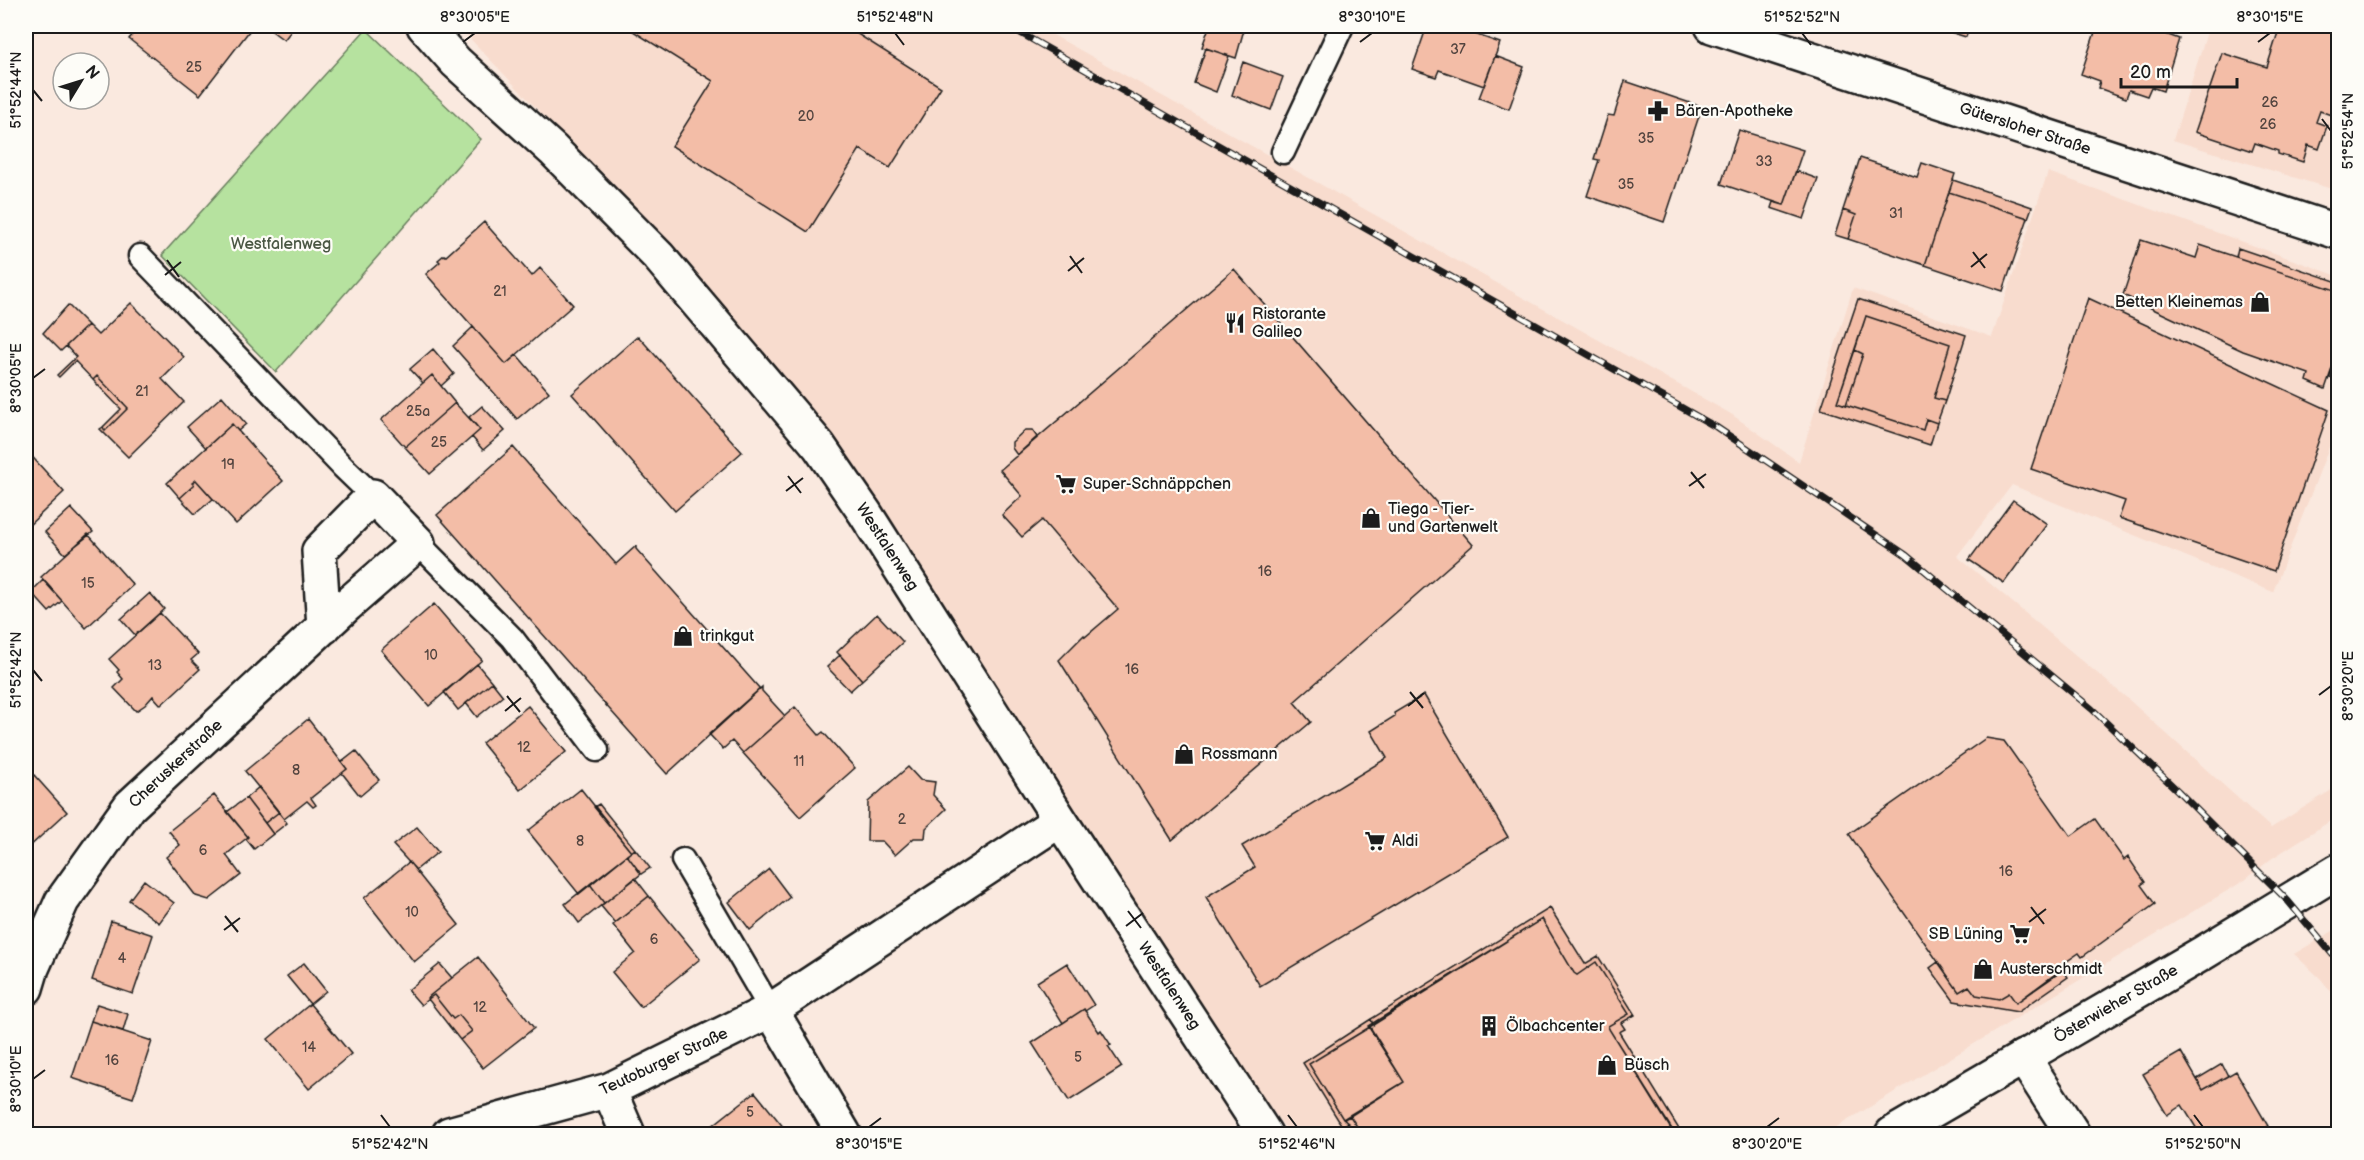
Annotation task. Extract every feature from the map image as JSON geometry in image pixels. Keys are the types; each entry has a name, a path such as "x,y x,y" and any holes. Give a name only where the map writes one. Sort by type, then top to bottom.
{"street":[{"name":"Westfalenweg","path":"424,26 456,62 553,150 658,256 819,446 877,530 1060,820 1265,1134"},
{"name":"Gütersloher Straße","path":"1712,26 2338,232"},
{"path":"324,627 319,551 374,496 418,543"},
{"name":"Cheruskerstraße","path":"26,988 32,968 62,901 130,806 418,543"},
{"name":"Teutoburger Straße","path":"449,1134 609,1090 771,1010 1060,820"},
{"name":"Österwieher Straße","path":"1892,1134 2338,871"},
{"path":"771,1010 844,1134"},
{"path":"2024,1058 2073,1134"},
{"path":"609,1090 628,1134"}],"lane":[{"path":"1283,152 1342,26"},
{"path":"140,256 343,467 374,496"},
{"path":"418,543 512,638 597,750"},
{"path":"683,860 771,1010"}],"shaded area":[{"path":"458,26 1037,26 1731,414 1799,462 1853,288 1992,337 2048,172 2338,276 2338,424 2273,592 2012,485 1957,556 2128,699 2271,828 2338,786 2338,816 2271,859 2245,880 1825,1134 1290,1134 1249,1080 908,556 665,243"},
{"path":"2209,26 2338,26 2338,191 2173,140"},
{"path":"2338,928 2338,1000 2320,978 2294,954"}],"green space":[{"name":"Westfalenweg","path":"366,29 481,139 276,372 162,255"}],"building":[{"path":"140,26 253,26 200,95 129,39"},
{"path":"265,26 295,26 284,40"},
{"path":"625,26 845,26 941,87 890,168 860,149 808,232 672,146 713,81"},
{"path":"1214,26 1245,26 1236,58 1202,47 1209,27 1213,29"},
{"path":"1427,26 1452,26 1500,43 1484,86 1439,70 1436,77 1412,69"},
{"path":"1949,26 1970,26 1966,37 1947,31"},
{"path":"2097,26 2156,26 2155,30 2179,39 2163,91 2151,87 2147,96 2129,90 2126,98 2098,88 2100,81 2081,74"},
{"path":"2280,26 2338,26 2338,92 2331,115 2320,111 2316,122 2327,126 2319,149 2308,145 2303,162 2255,143 2252,151 2195,132 2222,53 2267,67"},
{"path":"1206,48 1229,56 1216,92 1194,83"},
{"path":"1495,56 1524,67 1509,109 1479,98"},
{"path":"1243,62 1283,77 1271,110 1232,95"},
{"path":"1625,81 1702,107 1664,222 1587,196 1599,160 1594,159 1608,115 1614,116"},
{"path":"1739,130 1803,150 1784,205 1721,184"},
{"path":"1860,158 1917,177 1922,163 1955,174 1925,265 1848,239 1856,215 1843,210"},
{"path":"1796,171 1818,179 1804,219 1771,208 1773,202 1784,205"},
{"path":"1953,180 2032,207 2028,218 1949,192"},
{"path":"1949,192 2028,218 2003,291 1925,265"},
{"path":"1843,210 1856,215 1848,239 1835,235"},
{"path":"484,222 532,276 540,268 573,305 506,364 426,274 440,262 438,260 446,256"},
{"path":"2141,240 2196,258 2200,245 2338,291 2338,351 2325,389 2307,381 2309,374 2243,351 2123,295"},
{"path":"2238,248 2338,282 2338,291 2236,257"},
{"path":"1234,269 1473,545 1294,702 1311,722 1172,840 1059,660 1084,635 1085,637 1118,609 1042,520 1022,537 1002,515 1022,496 1000,470"},
{"path":"2088,298 2329,410 2274,571 2119,518 2125,501 2031,469"},
{"path":"1858,299 1966,335 1945,401 1934,398 1950,344 1866,316 1837,402 1923,430 1926,419 1937,423 1930,445 1821,409"},
{"path":"131,303 184,357 162,379 184,402 128,457 100,429 103,427 105,431 128,408 97,376 93,380 75,361 59,377 57,375 76,357 66,346 88,325 98,335"},
{"path":"68,305 88,325 61,351 43,333"},
{"path":"1866,316 1950,344 1934,398 1945,401 1937,423 1926,419 1923,430 1846,405 1863,354 1855,350"},
{"path":"473,327 506,364 517,355 549,392 517,419 453,346"},
{"path":"638,336 742,452 675,511 572,394"},
{"path":"433,349 454,374 441,386 432,375 423,383 410,369"},
{"path":"1855,350 1863,354 1846,405 1837,402"},
{"path":"2338,351 2338,381 2330,378"},
{"path":"432,375 455,403 405,447 381,420"},
{"path":"97,376 128,408 105,431 103,427 121,409 93,380"},
{"path":"222,396 246,424 238,431 232,424 206,448 187,427"},
{"path":"455,403 480,430 430,474 405,447"},
{"path":"482,406 505,431 483,450 472,437 480,430 469,417"},
{"path":"232,424 283,481 236,524 196,480 192,483 194,485 180,498 167,483"},
{"path":"1025,430 1032,430 1037,437 1017,455 1012,448 1012,442"},
{"path":"513,447 616,564 636,546 636,549 760,689 667,774 437,515"},
{"path":"26,450 64,492 26,528"},
{"path":"196,480 213,499 195,514 180,498 194,485 192,483"},
{"path":"2013,500 2047,524 2004,583 1969,560"},
{"path":"71,508 93,532 65,554 45,532"},
{"path":"88,534 133,585 86,628 41,577"},
{"path":"43,580 62,601 49,612 31,592"},
{"path":"150,593 164,609 135,635 121,619"},
{"path":"434,604 482,660 429,706 381,650"},
{"path":"160,613 198,654 191,660 200,669 161,705 153,696 136,711 114,688 123,679 117,672 119,670 109,659"},
{"path":"877,614 903,642 862,680 837,652"},
{"path":"840,655 862,680 850,691 827,667"},
{"path":"477,664 492,682 458,710 444,692"},
{"path":"492,682 503,696 477,717 466,703"},
{"path":"762,687 762,691 785,716 743,753 732,741 723,749 709,734"},
{"name":"Aldi","path":"1424,695 1508,837 1260,986 1206,897 1255,867 1242,846 1387,758 1371,731 1395,716 1394,713"},
{"path":"528,706 566,752 520,790 482,743"},
{"path":"795,707 819,735 823,732 855,768 800,817 743,753"},
{"path":"308,719 347,769 311,798 316,805 313,807 307,801 284,819 245,771"},
{"path":"1986,738 2004,741 2071,836 2095,819 2124,860 2128,857 2145,882 2141,885 2155,904 2082,957 2079,953 2063,964 2066,968 2016,1003 2009,993 1999,999 1976,995 1969,986 1959,992 1849,834"},
{"path":"356,751 379,780 360,796 342,773 347,769 342,762"},
{"path":"26,766 67,812 26,850"},
{"path":"908,767 920,780 935,782 933,795 946,809 926,828 925,838 914,838 895,855 882,841 867,841 868,802"},
{"path":"259,787 279,812 265,823 246,798"},
{"path":"581,789 631,852 579,894 528,831"},
{"path":"214,795 248,837 226,855 241,875 209,900 196,896 166,857 180,845 169,831"},
{"path":"246,798 273,834 254,849 246,839 248,837 227,812"},
{"path":"599,804 635,849 631,852 594,807"},
{"path":"279,812 287,823 273,834 265,823"},
{"path":"417,827 438,852 416,870 393,845"},
{"path":"635,849 650,868 641,874 627,855"},
{"path":"627,855 641,874 604,903 590,884"},
{"path":"409,862 459,925 414,962 364,898"},
{"path":"769,869 790,897 750,930 729,902"},
{"path":"635,878 649,896 615,923 601,906"},
{"path":"144,880 174,903 159,923 129,900"},
{"path":"590,884 604,903 579,923 565,904"},
{"path":"649,896 700,959 641,1007 612,972 635,953 613,925"},
{"path":"1550,908 1585,964 1598,956 1635,1015 1621,1023 1625,1029 1619,1032 1682,1134 1674,1134 1609,1029 1608,1026 1629,1014 1596,962 1577,975 1574,973 1542,919 1373,1025 1371,1019"},
{"name":"Ölbachcenter","path":"1542,919 1574,973 1577,975 1596,962 1629,1014 1608,1026 1609,1029 1675,1134 1362,1134 1350,1116 1404,1082 1368,1026"},
{"path":"111,921 153,935 133,994 92,980"},
{"path":"478,957 534,1028 483,1068 460,1040 472,1031 459,1015 453,1019 434,995 427,998"},
{"path":"1938,962 1959,992 1969,986 1976,995 1999,999 2009,993 2016,1003 2062,969 2068,977 2018,1012 1954,1001 1930,968"},
{"path":"304,963 326,991 310,1004 287,976"},
{"path":"1067,963 1094,1005 1063,1023 1037,982"},
{"path":"440,964 452,978 421,1005 408,990"},
{"path":"434,995 453,1019 459,1015 472,1031 460,1040 428,999"},
{"path":"97,1004 128,1014 123,1031 91,1021"},
{"path":"310,1004 351,1054 309,1089 268,1039"},
{"path":"1084,1009 1099,1032 1101,1030 1111,1045 1108,1046 1122,1067 1069,1101 1032,1043"},
{"path":"1371,1019 1373,1025 1309,1064 1343,1119 1348,1123 1342,1126 1303,1063"},
{"path":"91,1021 152,1041 133,1098 72,1078"},
{"path":"1370,1027 1404,1082 1343,1119 1309,1064"},
{"path":"2181,1052 2203,1090 2236,1071 2268,1126 2253,1134 2200,1134 2182,1105 2167,1115 2143,1074"},
{"path":"2222,1064 2228,1076 2203,1090 2197,1079"},
{"path":"755,1092 789,1134 702,1134"},
{"path":"1350,1116 1362,1134 1355,1134 1344,1119"}],"railway":[{"path":"1008,26 1716,427 1906,555 2092,709 2288,901 2338,961"}],"place":[{"name":"Bären-Apotheke","path":"1658,111"},
{"name":"Betten Kleinemas","path":"2260,302"},
{"name":"Ristorante Galileo","path":"1235,323"},
{"name":"Super-Schnäppchen","path":"1066,484"},
{"name":"Tiega - Tier- und Gartenwelt","path":"1371,518"},
{"name":"trinkgut","path":"683,636"},
{"name":"Rossmann","path":"1184,754"},
{"name":"Aldi","path":"1375,841"},
{"name":"SB Lüning","path":"2020,934"},
{"name":"Austerschmidt","path":"1983,969"},
{"name":"Ölbachcenter","path":"1489,1026"},
{"name":"Büsch","path":"1607,1065"}]}
